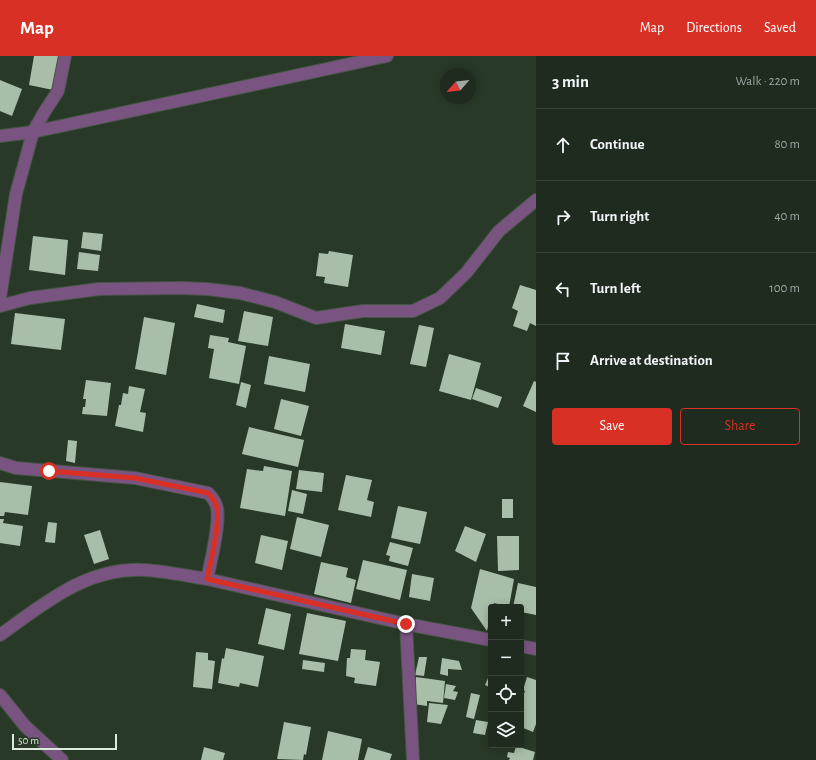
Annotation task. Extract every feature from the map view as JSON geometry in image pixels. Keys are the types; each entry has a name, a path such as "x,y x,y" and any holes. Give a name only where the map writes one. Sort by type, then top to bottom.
{"street":[{"path":"0,298 16,194 33,132 58,91 65,56"},
{"path":"0,136 33,132 386,56"},
{"path":"0,306 30,298 99,289 181,288 208,289 240,293 275,302 316,318 363,310 413,311 440,298 466,273 499,231 536,200"},
{"path":"0,463 16,468 135,478 208,493 217,507 218,519 207,579"},
{"path":"0,635 49,599 78,583 109,573 143,570 207,579 406,624 488,639"},
{"path":"406,624 413,760"},
{"path":"524,647 536,649"},
{"path":"0,695 25,726 62,760"}],"building":[{"path":"34,56 63,56 58,91 29,85"},
{"path":"0,80 22,89 12,116 0,111"},
{"path":"83,232 103,234 101,251 81,248"},
{"path":"33,236 68,240 65,275 29,270"},
{"path":"329,251 353,255 348,287 324,283 325,277 316,276 319,253 328,254"},
{"path":"79,252 100,255 98,271 77,269"},
{"path":"520,285 536,290 536,326 530,323 527,331 513,326 518,311 512,308"},
{"path":"197,304 225,310 223,323 194,317"},
{"path":"244,311 273,317 268,346 238,341"},
{"path":"15,313 65,319 61,350 11,344"},
{"path":"144,317 175,323 166,375 135,369"},
{"path":"345,324 385,331 381,355 341,348"},
{"path":"419,325 434,328 426,367 410,364"},
{"path":"210,335 229,338 228,342 246,346 239,384 209,378 214,349 208,348"},
{"path":"449,354 481,363 471,400 439,391"},
{"path":"269,356 310,364 305,392 264,384"},
{"path":"86,380 111,383 107,416 82,414 86,399 83,399"},
{"path":"534,381 536,382 536,412 523,406"},
{"path":"241,382 251,385 246,408 236,405"},
{"path":"129,386 145,389 140,412 146,413 143,432 115,426 123,393 128,394"},
{"path":"476,388 502,397 498,408 472,399"},
{"path":"281,399 309,406 301,436 274,429"},
{"path":"249,427 304,440 298,467 242,454"},
{"path":"68,440 77,441 75,463 66,461"},
{"path":"264,466 292,471 285,516 240,508 247,469 263,471"},
{"path":"299,470 324,473 322,492 296,489"},
{"path":"346,475 372,480 367,500 374,502 371,517 338,510"},
{"path":"0,482 32,486 28,515 5,512 4,516 0,516"},
{"path":"292,490 307,494 303,514 288,511"},
{"path":"502,499 513,499 513,518 502,518"},
{"path":"398,506 427,512 420,544 391,538"},
{"path":"297,517 329,525 321,557 290,549"},
{"path":"0,519 4,519 3,523 23,526 20,546 0,543"},
{"path":"48,522 57,523 55,543 45,542"},
{"path":"465,526 486,534 476,562 455,551"},
{"path":"100,530 109,559 94,564 84,535"},
{"path":"261,535 288,541 282,570 255,563"},
{"path":"497,536 519,536 519,570 498,571"},
{"path":"390,542 413,548 408,566 389,561 390,556 386,555"},
{"path":"363,560 407,570 400,600 356,589"},
{"path":"321,562 348,568 346,577 356,580 351,603 314,594"},
{"path":"480,569 514,579 510,604 488,604 487,631 471,608"},
{"path":"412,574 434,578 430,601 409,597"},
{"path":"518,583 536,587 536,615 524,613 524,604 514,604"},
{"path":"266,608 291,614 284,650 258,644"},
{"path":"307,613 346,621 338,661 299,654"},
{"path":"226,648 264,656 258,687 240,683 239,687 218,683 222,658 224,659"},
{"path":"351,649 366,650 365,660 380,662 376,686 354,683 355,678 346,676 347,658 350,658"},
{"path":"196,652 208,653 208,660 215,661 212,689 193,687"},
{"path":"419,657 427,657 424,676 415,675"},
{"path":"442,658 459,661 462,670 448,669 448,676 440,674"},
{"path":"303,660 325,663 324,672 302,669"},
{"path":"416,677 445,681 443,703 427,701 427,706 413,704"},
{"path":"527,677 536,680 536,724 533,732 524,728 524,687"},
{"path":"488,678 488,686 485,685"},
{"path":"446,684 456,686 453,691 458,692 455,700 444,698"},
{"path":"471,693 480,695 474,719 466,717"},
{"path":"429,703 448,705 441,724 427,722"},
{"path":"476,720 488,722 485,735 473,733"},
{"path":"284,722 311,727 306,755 304,754 303,760 277,759"},
{"path":"328,731 362,739 358,760 322,760"},
{"path":"204,747 225,753 223,760 201,760"},
{"path":"368,747 392,754 390,760 364,760"},
{"path":"515,748 522,748 535,752 533,760 509,760 510,758 507,757 508,752 514,753"}],"route":[{"path":"49,471 135,478 208,493 217,507 218,519 207,579 406,624"}]}
